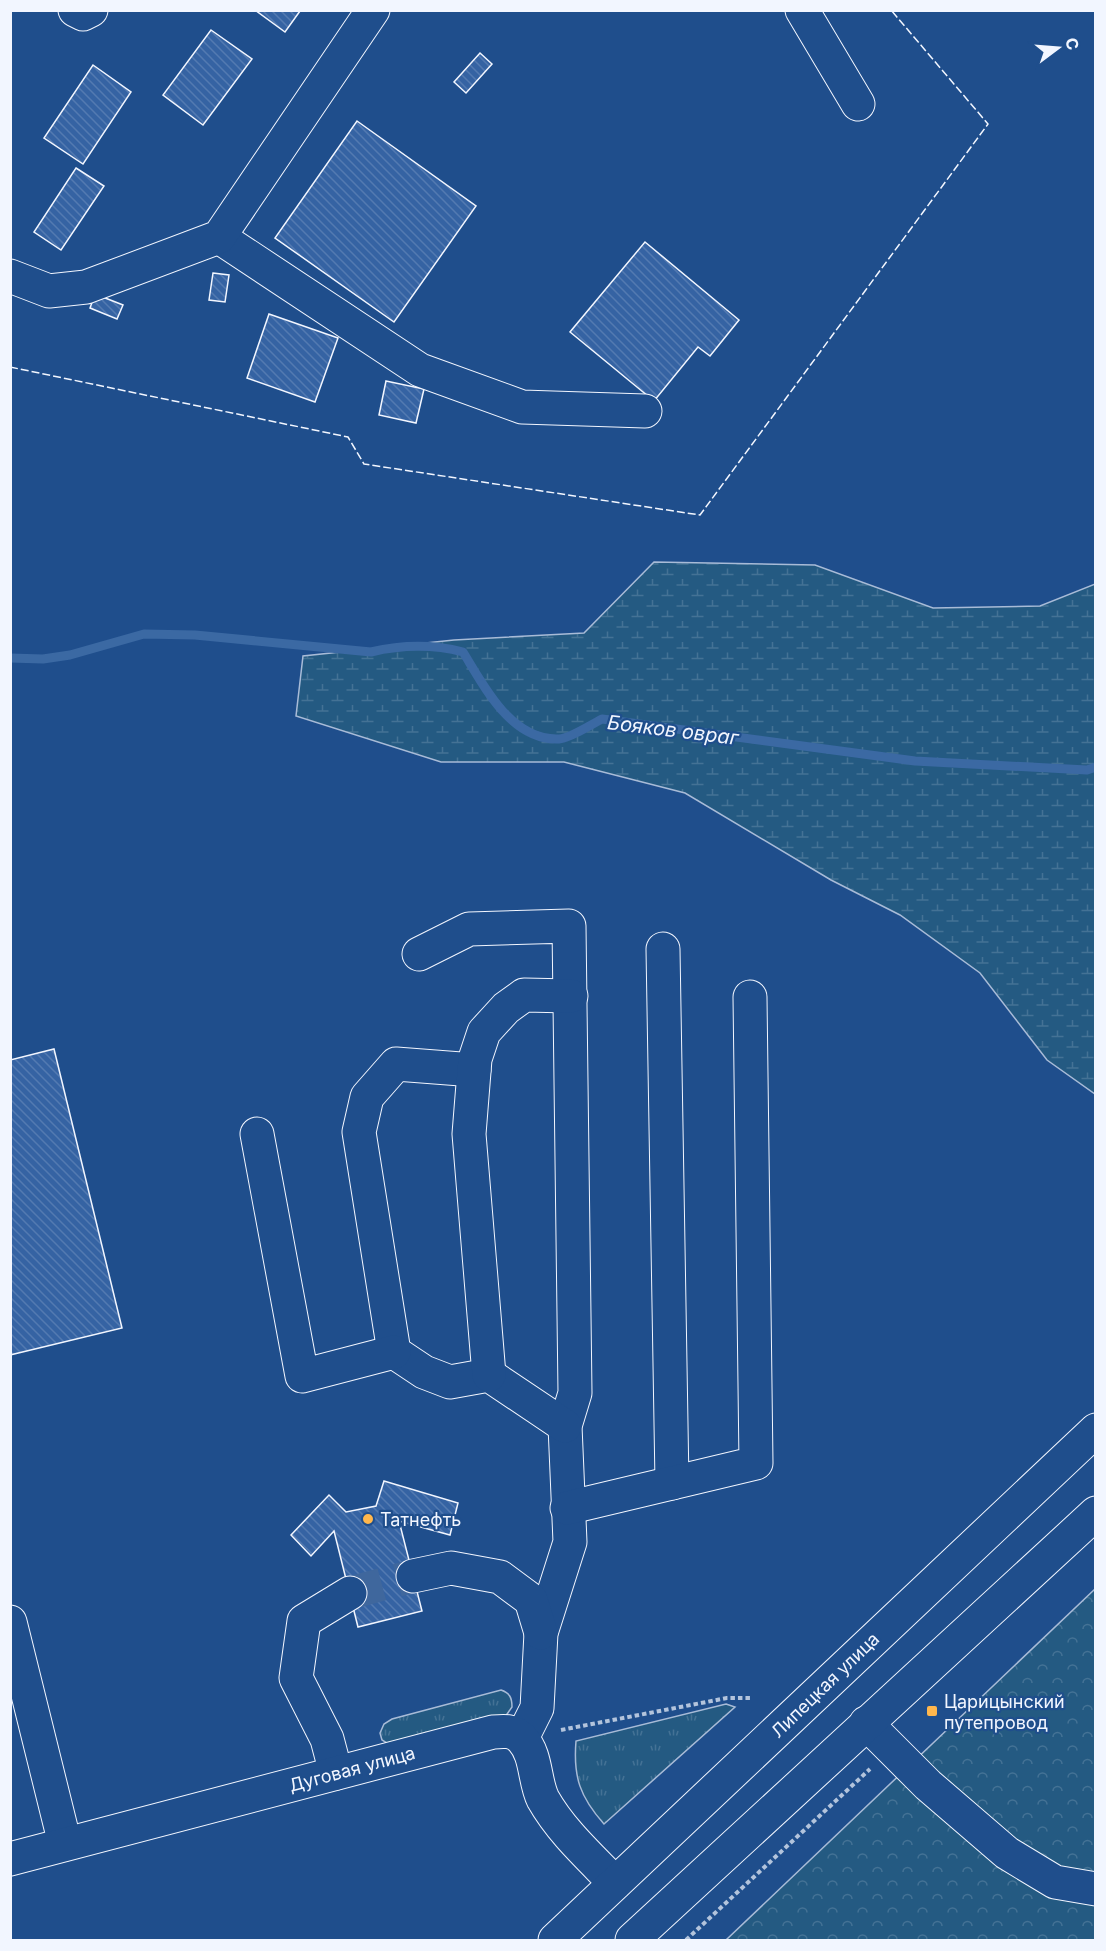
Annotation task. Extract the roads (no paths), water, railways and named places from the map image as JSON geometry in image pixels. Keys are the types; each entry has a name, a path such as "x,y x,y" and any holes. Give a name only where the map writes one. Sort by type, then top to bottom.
{"main road":[{"path":"75,10 83,14 91,10"},
{"path":"10,276 49,291 86,287 219,237 373,10"},
{"path":"802,10 858,104"},
{"path":"219,237 420,370 522,407 645,411"},
{"path":"419,954 469,928 568,926 571,996 575,1393 565,1426 570,1542 541,1632 537,1708 522,1738 530,1752 542,1797 555,1820 615,1883"},
{"path":"663,949 672,1483"},
{"path":"489,1375 470,1134 474,1070 484,1032 506,1008 524,995 571,996"},
{"path":"567,1508 756,1463 750,998"},
{"path":"474,1070 396,1064 367,1097 359,1132 394,1352 424,1372 450,1382 489,1375 565,1426"},
{"path":"257,1134 302,1376 394,1352"},
{"name":"Липецкая улица","path":"555,1941 1095,1430"},
{"path":"632,1941 866,1722 1095,1513"},
{"path":"413,1576 451,1568 501,1577 531,1600 541,1632"},
{"path":"336,1773 327,1739 296,1678 304,1621 350,1593"},
{"path":"10,1622 65,1844"},
{"path":"866,1722 928,1785 1007,1853 1054,1882 1095,1889"},
{"name":"Дуговая улица","path":"10,1860 493,1732 510,1731 522,1738"}],"waterway":[{"name":"Бояков овраг","path":"10,658 43,659 70,655 144,634 195,635 371,652 405,647 440,648 463,652 501,709 527,731 542,737 564,738 602,719 915,761 1087,770 1096,767"}],"tunnel":[{"path":"350,1593 413,1576"}],"place":[{"name":"Татнефть","path":"368,1519"},
{"name":"Царицынский путепровод","path":"932,1711"}]}
